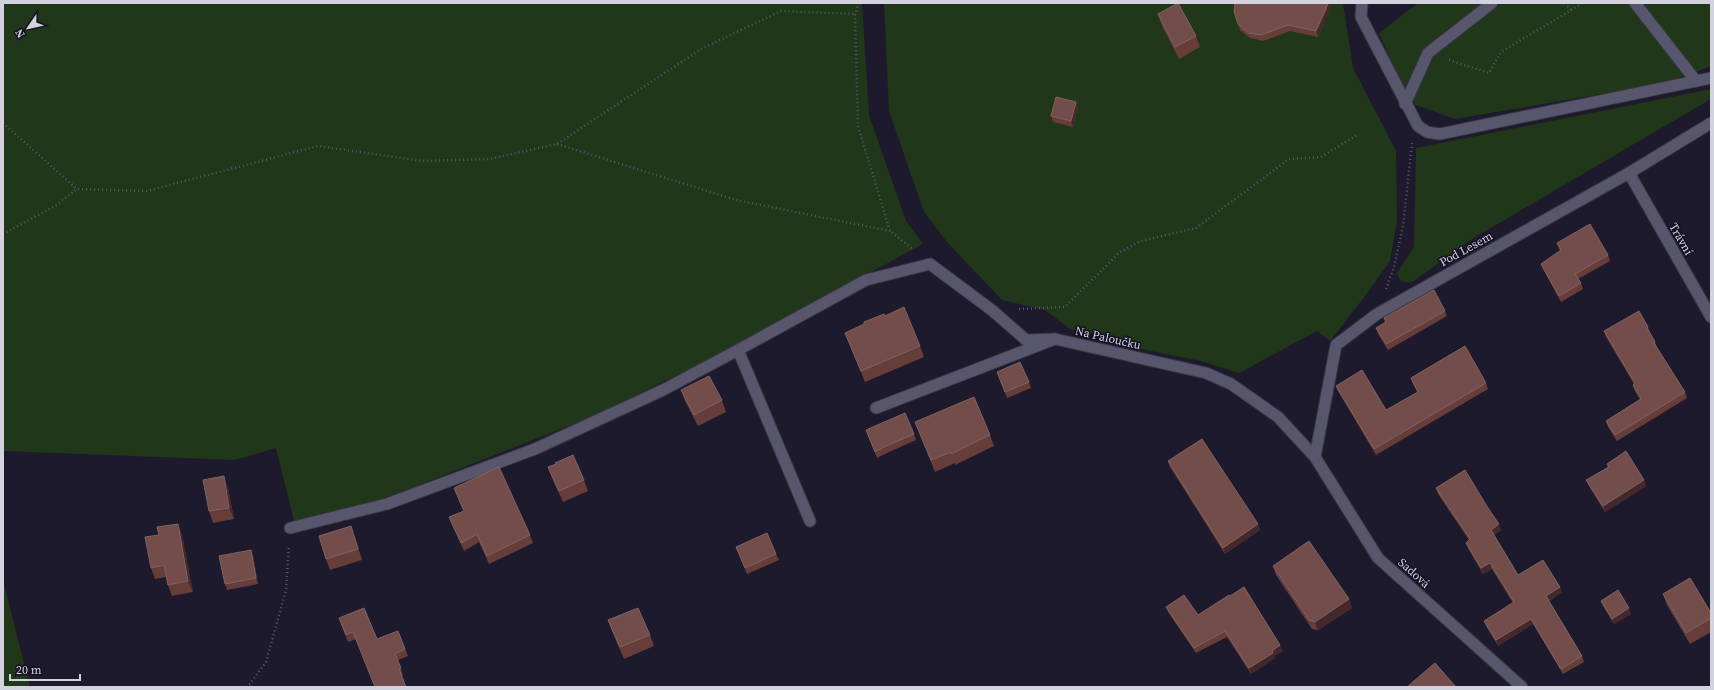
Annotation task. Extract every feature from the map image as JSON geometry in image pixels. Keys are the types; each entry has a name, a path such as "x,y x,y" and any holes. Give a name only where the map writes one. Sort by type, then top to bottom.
{"street":[{"path":"1362,3 1361,17 1405,104 1418,126 1428,132 1440,134 1477,127 1711,78"},
{"path":"1405,104 1428,53 1492,3"},
{"path":"1635,3 1696,82"},
{"name":"Pod Lesem","path":"1315,457 1336,345 1377,314 1629,173 1711,123"},
{"name":"Trávní","path":"1629,173 1711,317"},
{"path":"290,528 387,504 535,449 663,390 866,280 930,264"},
{"name":"Na Paloučku","path":"930,264 993,311 1026,340 1055,339 1206,373 1231,384 1278,417 1315,457"},
{"path":"876,408 1055,339"},
{"path":"738,350 810,521"},
{"name":"Sadová","path":"1315,457 1378,558 1522,687"}],"path":[{"path":"859,3 855,14 858,126 890,231"},
{"path":"1565,3 1571,10"},
{"path":"1428,53 1489,72 1501,52 1583,3"},
{"path":"3,234 55,206 77,189 147,191 318,146 423,161 489,159 557,144 701,49 781,11 855,14"},
{"path":"3,123 77,189"},
{"path":"1377,314 1394,267 1403,226 1412,145 1418,126"},
{"path":"993,311 1065,307 1120,252 1141,241 1196,228 1289,159 1321,157 1356,135"},
{"path":"557,144 736,200 890,231 930,264"},
{"path":"246,687 266,662 286,590 290,528"}],"green space":[{"path":"3,3 862,3 869,115 906,221 923,244 710,359 591,417 374,503 295,525 276,448 235,460 3,451"},
{"path":"884,3 1343,3 1353,68 1396,151 1397,221 1390,261 1330,341 1317,331 1239,373 1201,361 1136,348 1093,333 1070,329 1045,310 1002,300 947,242 924,212 889,111"},
{"path":"1418,3 1711,3 1711,66 1666,83 1455,119 1410,103 1379,33"},
{"path":"1711,89 1711,99 1472,239 1411,283 1401,281 1397,273 1414,247 1416,148"},
{"path":"3,580 30,687 3,687"}],"building":[{"path":"1178,3 1196,36 1175,47 1158,14"},
{"path":"1235,3 1328,3 1316,31 1288,25 1261,35 1248,33 1238,24 1234,11"},
{"path":"1056,97 1076,102 1071,121 1051,116"},
{"path":"1590,224 1608,255 1575,274 1581,283 1559,296 1541,264 1561,250 1557,243"},
{"path":"1434,290 1445,311 1386,344 1376,328 1386,322 1384,318"},
{"path":"904,307 920,346 861,371 845,333 864,324 864,322 884,314 885,316"},
{"path":"1639,311 1648,327 1647,328 1655,342 1654,343 1685,392 1615,435 1606,421 1641,399 1633,385 1635,383 1604,331"},
{"path":"1465,346 1486,383 1374,449 1336,386 1362,370 1386,410 1418,392 1411,378"},
{"path":"1020,362 1029,382 1005,392 997,372"},
{"path":"709,376 722,400 694,415 681,390"},
{"path":"974,397 990,435 951,454 951,452 931,460 915,422"},
{"path":"905,413 914,434 875,452 866,430"},
{"path":"1202,439 1258,524 1223,548 1168,461"},
{"path":"1626,451 1644,480 1603,506 1586,480 1609,467 1607,464"},
{"path":"573,455 584,480 559,491 548,467"},
{"path":"499,467 530,535 487,556 477,534 461,543 449,517 464,511 454,488"},
{"path":"1465,470 1499,524 1491,530 1518,575 1543,560 1560,587 1546,596 1582,656 1561,669 1531,619 1496,640 1484,621 1514,602 1490,563 1481,568 1466,543 1470,539 1436,488"},
{"path":"224,476 229,508 209,511 203,480"},
{"path":"178,524 188,581 168,585 164,565 151,568 145,537 159,535 157,527"},
{"path":"351,526 358,549 326,559 319,536"},
{"path":"767,533 776,554 745,568 736,547"},
{"path":"1309,541 1349,599 1315,622 1309,620 1273,566"},
{"path":"251,550 256,578 225,584 219,556"},
{"path":"1690,578 1711,613 1711,618 1686,633 1663,594"},
{"path":"1244,587 1280,645 1272,651 1273,653 1249,668 1225,631 1194,648 1166,607 1184,595 1198,615"},
{"path":"1618,590 1629,608 1612,619 1601,601"},
{"path":"364,608 377,639 398,631 405,649 395,654 401,668 399,669 406,687 375,687 353,632 346,635 339,618"},
{"path":"638,608 650,635 620,647 608,620"},
{"path":"1435,663 1456,687 1407,687"}]}
